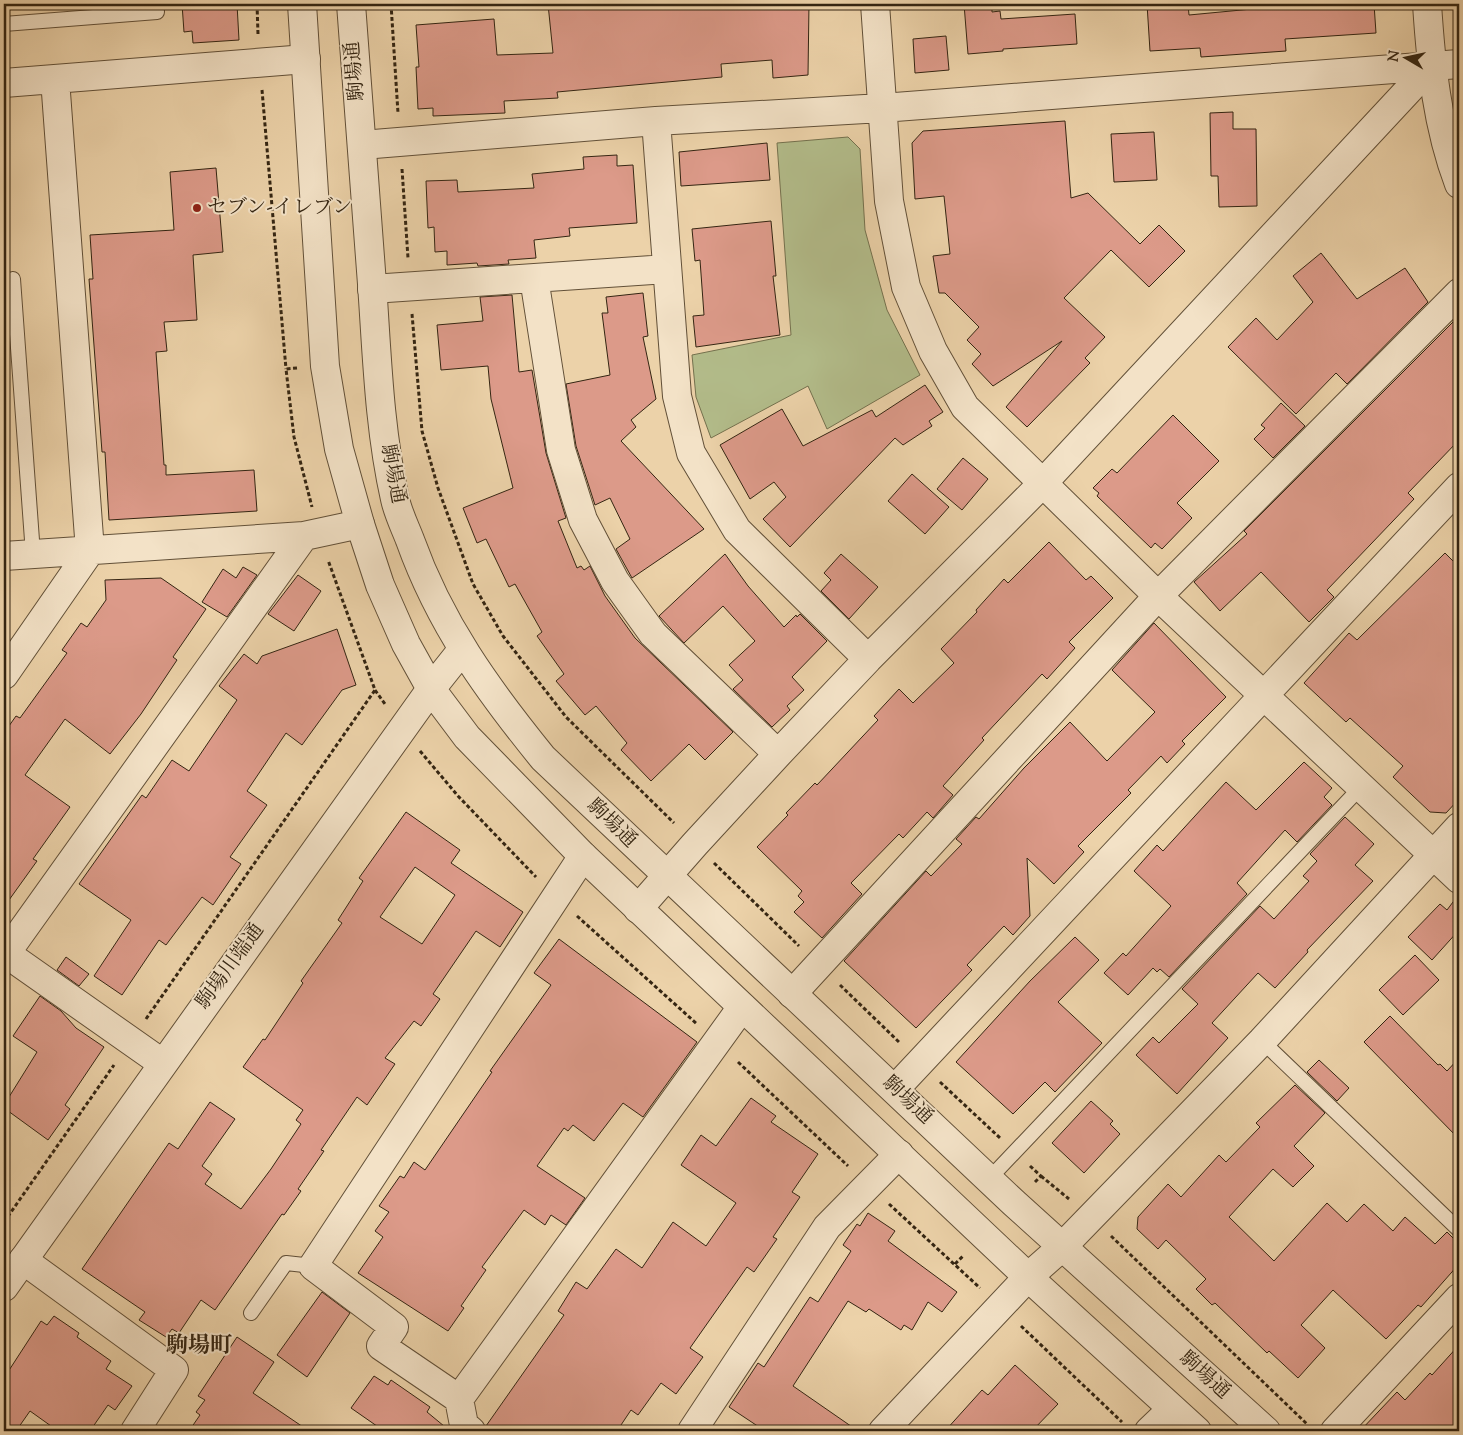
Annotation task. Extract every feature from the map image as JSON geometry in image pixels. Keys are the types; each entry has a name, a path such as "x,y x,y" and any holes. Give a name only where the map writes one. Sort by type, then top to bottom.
{"street":[{"name":"駒場通","path":"302,4 325,366 339,449 360,524 380,585 402,636 431,689 467,737 583,856 1028,1277 1197,1431"},
{"name":"駒場通","path":"350,4 362,145 376,360 384,436 395,500 421,570 462,650 492,694 543,758 1062,1247 1266,1431"},
{"path":"875,4 889,201 906,288 933,351 965,407 1158,596 1265,694 1459,879"},
{"path":"1427,4 1431,66 1445,136 1459,184"},
{"path":"4,83 306,60"},
{"path":"362,145 656,121 882,108 1459,64"},
{"path":"638,909 778,754 868,659 1042,484 1431,66"},
{"path":"4,675 90,551 55,79"},
{"path":"656,121 677,396 691,453 737,530 868,659"},
{"path":"372,289 667,269"},
{"path":"534,278 561,450 583,520 615,581 653,634 778,754"},
{"path":"792,994 1158,596 1459,293"},
{"path":"895,1089 1459,487"},
{"path":"4,556 311,535 360,524"},
{"path":"162,1063 4,954 311,535"},
{"name":"駒場川端通","path":"4,1287 162,1063 431,689 462,650"},
{"path":"883,1431 1028,1277 1062,1247 1262,1041 1459,827"},
{"path":"472,1431 464,1425 459,1399 381,1346 394,1327 312,1266 583,856"},
{"path":"459,1399 742,1007"},
{"path":"692,1431 828,1227 899,1154"},
{"path":"23,1260 174,1370 135,1431"},
{"path":"1336,1431 1456,1306"},
{"path":"1137,1428 1172,1409"}],"lane":[{"path":"4,24 157,12 156,4"},
{"path":"13,279 33,554"},
{"path":"989,1179 1361,787"},
{"path":"1262,1041 1459,1230"},
{"path":"251,1313 286,1263 312,1266"}],"path":[{"path":"257,4 260,63 286,369 294,437 311,535 375,690 402,730 458,796 556,897 717,1042 1001,1306 1137,1428"},
{"path":"410,286 422,431 438,488 472,584 503,636 566,717 695,844"},
{"path":"376,360 416,357"},
{"path":"286,369 325,366"},
{"path":"4,1222 375,690"},
{"path":"1041,1176 1091,1217 1308,1424"}],"green space":[{"path":"848,137 860,149 865,230 887,310 920,375 827,429 808,386 711,438 696,397 692,355 791,335 777,143"}],"building":[{"path":"182,4 237,4 239,40 193,43 192,31 184,32"},
{"path":"548,4 809,4 808,75 773,78 772,60 721,64 722,77 557,92 558,98 504,101 505,113 433,116 433,108 418,109 416,67 419,67 416,25 494,19 497,55 553,53"},
{"path":"964,4 992,4 992,12 1000,11 1001,19 1075,14 1077,44 1003,49 1003,51 968,54"},
{"path":"1147,4 1188,4 1189,15 1252,9 1252,4 1374,4 1376,33 1285,39 1286,51 1201,57 1200,48 1150,51"},
{"path":"946,36 949,70 915,73 913,39"},
{"path":"1233,112 1233,129 1256,129 1257,206 1219,207 1218,176 1211,176 1210,113"},
{"path":"1065,121 1071,198 1088,193 1140,244 1159,225 1185,251 1149,287 1111,250 1064,298 1105,337 1085,358 1090,363 1027,427 1006,407 1062,341 993,386 972,364 981,354 967,340 979,327 945,293 939,293 933,256 950,254 944,196 915,199 912,143 923,131"},
{"path":"1154,132 1157,180 1114,182 1111,134"},
{"path":"767,143 770,180 681,186 679,152"},
{"path":"617,155 617,166 633,165 637,223 569,228 570,236 534,240 536,258 508,260 509,264 478,266 477,263 447,265 447,251 435,252 434,227 428,228 426,181 457,180 458,192 534,188 532,174 584,169 583,157"},
{"path":"216,168 223,252 193,255 197,320 164,322 167,351 156,352 164,465 166,465 166,475 254,470 257,511 109,520 105,452 102,452 89,279 93,279 90,235 174,230 170,172"},
{"path":"771,221 776,276 773,276 780,335 696,347 693,316 704,315 700,260 695,261 692,229"},
{"path":"1321,253 1357,299 1405,268 1428,302 1347,384 1336,373 1296,414 1228,347 1256,318 1277,340 1313,302 1293,276"},
{"path":"643,293 648,336 643,337 656,399 631,420 636,427 621,441 704,529 632,578 616,549 630,539 610,498 595,505 576,446 566,384 610,375 602,313 608,313 606,297"},
{"path":"512,295 519,372 532,370 546,453 566,518 558,521 577,568 581,566 584,570 590,566 605,596 635,638 733,732 705,760 689,744 651,781 621,750 627,743 596,706 585,715 556,681 564,674 537,636 542,632 515,584 509,587 486,539 477,543 463,508 513,488 491,399 488,366 441,370 437,325 483,321 480,297"},
{"path":"1459,316 1459,440 1408,493 1414,499 1327,590 1334,597 1309,622 1261,572 1220,611 1194,582 1247,534 1244,531"},
{"path":"925,385 943,412 929,421 932,426 903,445 895,438 790,547 763,519 786,497 774,482 750,499 720,445 782,409 803,446 872,410 876,417"},
{"path":"1281,403 1305,426 1273,458 1254,439 1265,428 1261,425"},
{"path":"1173,415 1219,461 1177,503 1192,518 1162,549 1155,543 1151,548 1097,496 1099,493 1093,488 1112,469 1117,473"},
{"path":"963,458 988,479 962,510 937,489"},
{"path":"912,474 949,507 925,534 888,501"},
{"path":"1049,542 1086,580 1091,576 1113,598 1069,642 1075,648 1047,679 1042,674 982,738 984,740 943,786 953,795 933,818 927,812 903,838 899,834 851,883 862,894 822,938 794,912 804,902 798,896 802,891 757,847 788,815 786,813 815,783 817,785 878,720 874,716 899,689 913,703 954,663 941,649 977,612 976,610 1004,579 1008,583"},
{"path":"1445,553 1459,567 1459,799 1446,813 1430,812 1393,777 1403,766 1350,718 1346,722 1304,683 1349,633 1357,640"},
{"path":"725,554 748,586 784,627 796,615 797,617 800,614 827,641 792,677 804,690 787,706 790,710 772,727 733,689 743,680 729,665 755,641 723,606 684,643 659,616"},
{"path":"841,554 878,587 849,619 821,591 831,580 824,573"},
{"path":"243,567 257,575 227,617 202,602 223,569 236,578"},
{"path":"298,575 321,591 294,631 268,614"},
{"path":"161,578 206,609 173,657 177,660 141,714 110,754 65,719 25,775 70,807 33,859 37,861 4,907 4,733 16,716 20,718 67,653 62,650 81,623 87,627 106,600 105,580"},
{"path":"1154,623 1226,697 1182,741 1185,744 1167,763 1161,756 1128,790 1131,793 1078,846 1084,852 1054,884 1027,858 1030,916 1013,935 1004,926 967,965 972,970 916,1028 844,961 926,871 931,876 962,844 956,839 976,817 979,819 1024,768 1070,722 1107,761 1155,712 1112,670"},
{"path":"337,629 356,685 342,690 302,745 286,733 247,791 267,805 230,857 241,864 213,905 202,897 166,945 159,940 122,995 94,976 131,920 79,884 142,795 146,798 172,760 189,771 237,700 219,686 244,654 257,664 262,656"},
{"path":"1304,762 1332,788 1324,797 1332,805 1297,842 1285,830 1237,883 1247,894 1169,977 1160,969 1157,972 1153,968 1128,995 1104,973 1123,953 1126,956 1171,906 1134,871 1157,845 1163,851 1226,782 1256,810"},
{"path":"406,812 460,850 451,863 523,912 500,947 476,931 433,994 440,999 421,1026 414,1021 385,1058 395,1064 367,1105 357,1097 321,1150 324,1151 298,1189 301,1191 284,1215 282,1214 215,1310 201,1300 179,1333 172,1329 166,1337 139,1320 145,1312 82,1269 169,1143 178,1149 210,1102 235,1119 202,1166 212,1174 205,1184 241,1209 271,1169 301,1124 296,1120 303,1110 243,1067 263,1039 265,1040 303,983 301,981 342,923 338,920 363,881 359,878","holes":["415,867 455,895 422,944 380,917"]},
{"path":"1345,817 1374,844 1355,865 1373,881 1307,950 1308,952 1275,988 1258,973 1212,1023 1228,1038 1177,1094 1136,1055 1153,1037 1159,1043 1198,1004 1182,989 1260,906 1274,919 1309,881 1303,876 1317,861 1310,854"},
{"path":"1459,894 1459,930 1432,960 1408,937 1440,904 1447,910"},
{"path":"1075,937 1099,960 1058,1002 1102,1043 1055,1092 1045,1082 1013,1114 956,1062 1030,981"},
{"path":"559,939 697,1042 643,1117 623,1103 594,1141 573,1125 568,1131 564,1128 537,1166 585,1198 566,1225 551,1215 545,1225 524,1210 482,1267 486,1270 461,1306 464,1308 448,1331 358,1273 383,1237 375,1231 389,1212 379,1206 400,1176 404,1178 414,1162 425,1170 492,1072 490,1071 551,985 534,973"},
{"path":"1415,955 1439,980 1403,1015 1379,990"},
{"path":"66,957 89,974 79,986 57,970"},
{"path":"40,996 61,1011 76,1028 104,1047 65,1105 70,1109 48,1140 4,1108 4,1105 37,1052 13,1036"},
{"path":"1390,1016 1438,1065 1440,1064 1447,1071 1459,1058 1459,1139 1364,1042"},
{"path":"1319,1060 1349,1088 1337,1101 1307,1072"},
{"path":"1295,1085 1325,1113 1294,1146 1314,1166 1293,1187 1273,1169 1229,1217 1274,1261 1327,1203 1347,1222 1364,1204 1393,1231 1405,1217 1435,1244 1447,1232 1459,1244 1459,1264 1421,1307 1418,1305 1386,1339 1333,1290 1301,1325 1325,1348 1298,1378 1269,1351 1267,1353 1215,1303 1212,1305 1196,1289 1206,1279 1166,1240 1158,1249 1137,1229 1138,1217 1168,1184 1181,1197 1219,1155 1226,1162 1260,1127 1256,1123"},
{"path":"751,1098 776,1116 771,1122 818,1154 792,1192 800,1197 773,1237 777,1239 754,1272 747,1267 690,1348 703,1357 676,1394 661,1383 638,1415 631,1410 617,1431 486,1431 486,1426 564,1315 558,1311 576,1282 587,1289 616,1249 642,1268 673,1222 706,1246 736,1203 681,1165 701,1135 716,1146"},
{"path":"1091,1101 1113,1121 1110,1124 1120,1134 1084,1173 1052,1143"},
{"path":"868,1213 895,1231 888,1241 957,1292 942,1312 928,1302 912,1330 904,1325 901,1330 869,1309 866,1312 848,1301 793,1386 858,1431 765,1431 729,1407 758,1363 764,1367 810,1297 818,1302 851,1251 843,1245 857,1224 860,1226"},
{"path":"322,1292 350,1313 307,1377 277,1355"},
{"path":"54,1316 79,1333 77,1337 111,1361 106,1369 132,1386 115,1410 108,1405 90,1431 58,1431 30,1411 16,1431 4,1431 4,1378 41,1321 47,1325"},
{"path":"237,1337 274,1362 253,1393 309,1431 189,1431 200,1415 196,1412 205,1400 198,1396"},
{"path":"1459,1345 1459,1431 1360,1431 1397,1392 1405,1400 1430,1373 1432,1375"},
{"path":"1015,1365 1058,1404 1032,1431 945,1431 982,1390 988,1395"},
{"path":"374,1376 388,1385 391,1380 430,1407 427,1412 450,1431 384,1431 351,1408"}],"place":[{"name":"セブン-イレブン","path":"197,208"}],"district":[{"name":"駒場町","path":"199,1347"}]}
